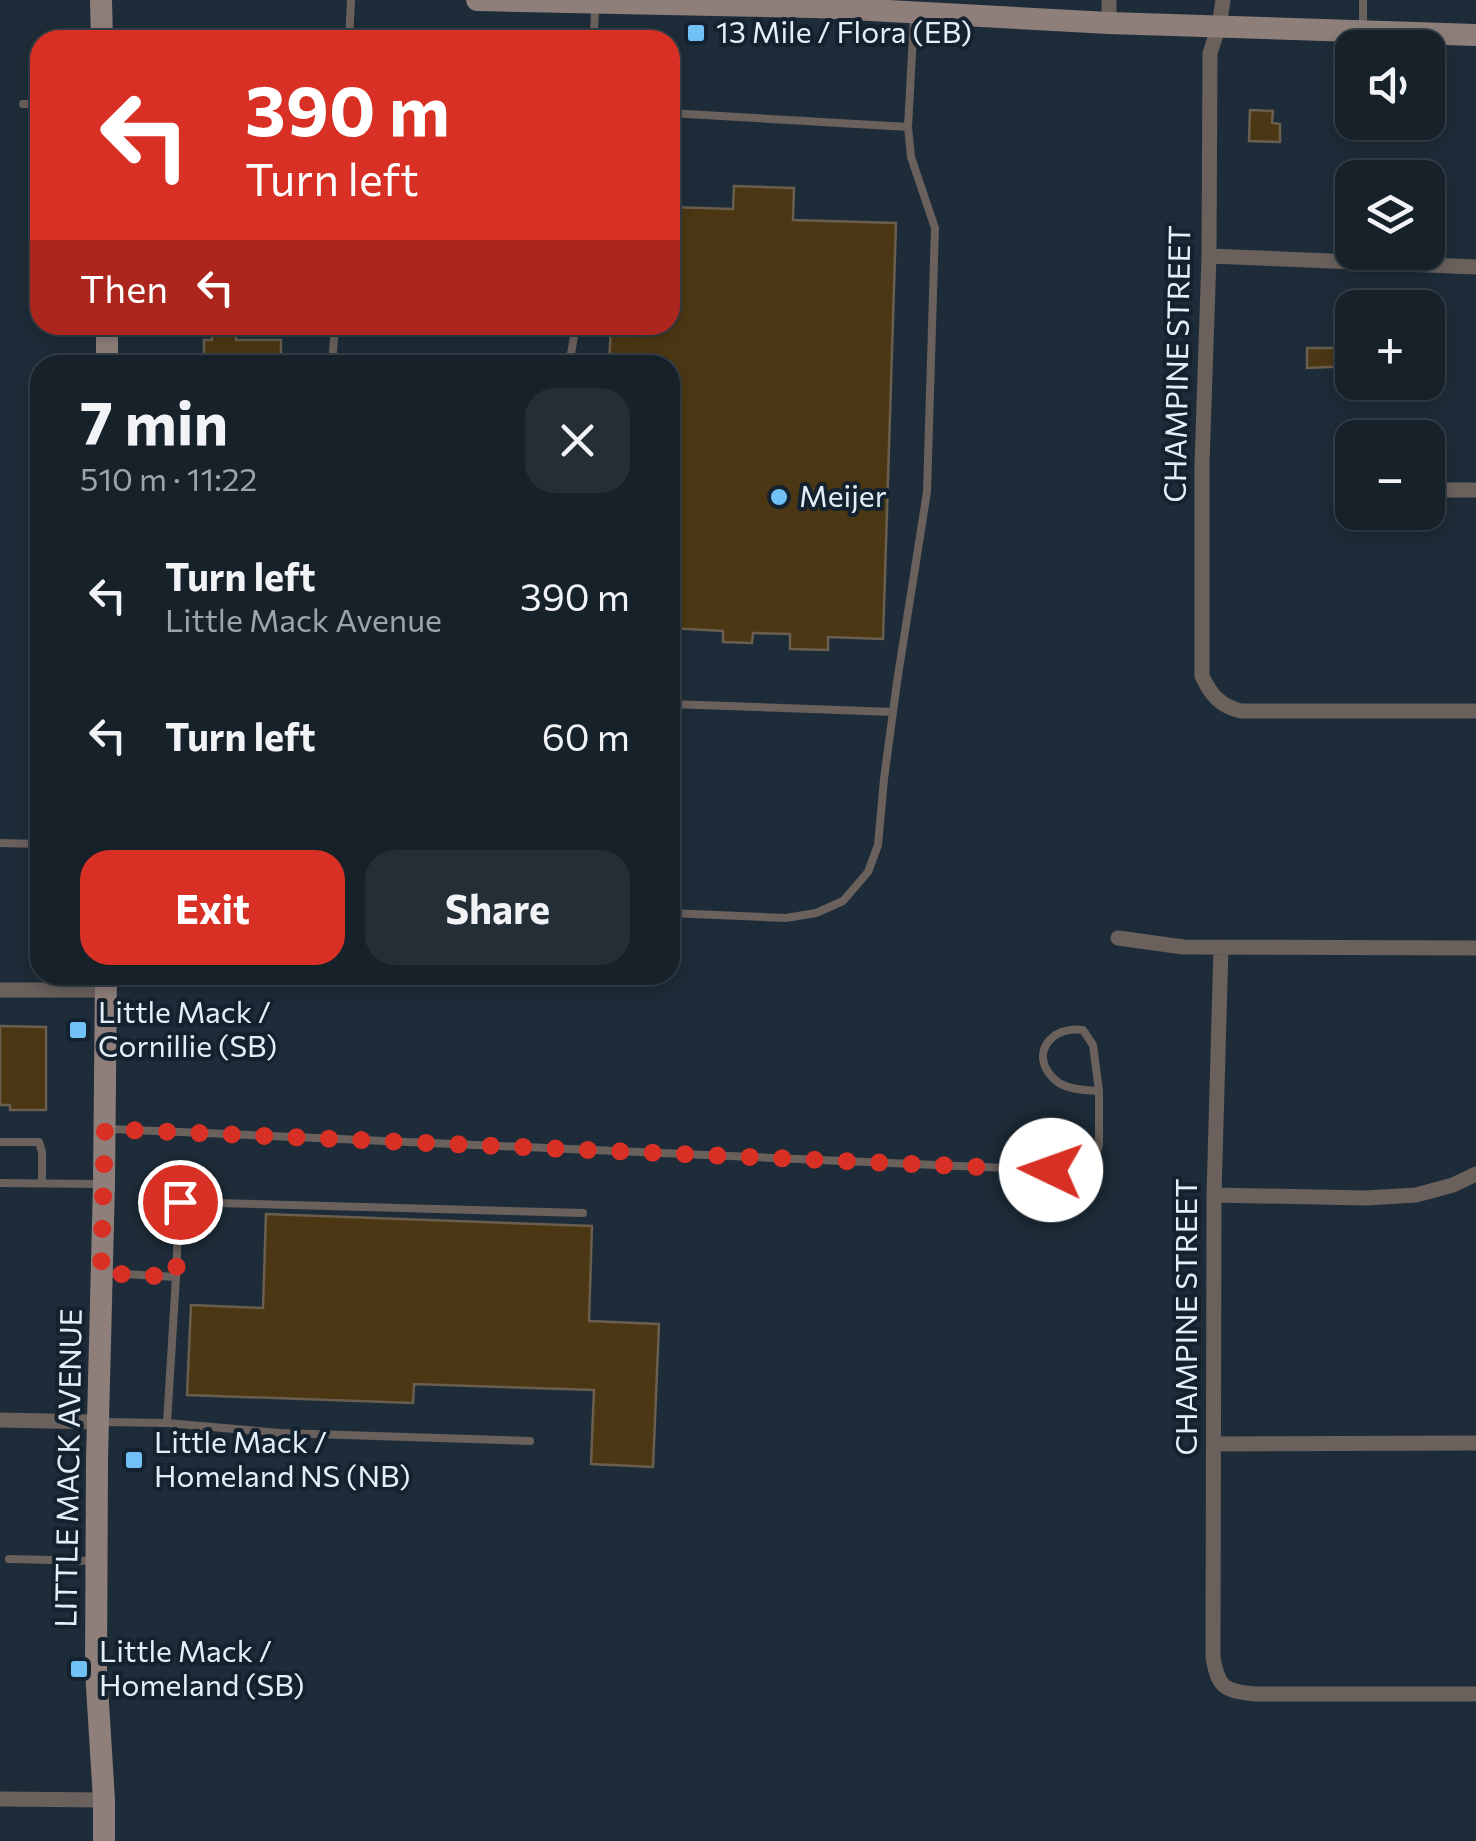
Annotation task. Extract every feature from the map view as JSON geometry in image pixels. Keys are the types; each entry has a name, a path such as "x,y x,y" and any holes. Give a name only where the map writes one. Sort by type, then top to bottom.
{"main road":[{"path":"101,0 102,30"},
{"path":"477,0 887,5 914,11 1060,15 1109,12 1219,26 1363,30"},
{"path":"1445,34 1476,35"},
{"name":"LITTLE MACK AVENUE","path":"104,1841 96,1671 106,985"}],"street":[{"name":"CHAMPINE STREET","path":"1223,0 1210,53 1200,668 1217,700 1241,711 1476,711"},
{"path":"1208,256 1476,267"},
{"path":"1445,490 1476,490"},
{"path":"1118,938 1184,947 1476,948"},
{"name":"CHAMPINE STREET","path":"1221,947 1214,1195 1215,1670 1221,1685 1232,1692 1476,1694"},
{"path":"0,990 76,985"},
{"path":"1214,1195 1416,1195 1476,1174"},
{"path":"0,1420 97,1422"},
{"path":"1214,1444 1476,1443"},
{"path":"0,1799 104,1800"}],"lane":[{"path":"350,30 351,0"},
{"path":"1363,30 1364,0"},
{"path":"594,30 595,1"},
{"path":"680,913 786,918 816,913 843,901 868,872 878,845 884,778 926,492 935,228 911,157 908,127 914,11"},
{"path":"23,104 30,104"},
{"path":"680,114 908,127"},
{"path":"680,704 893,712"},
{"path":"0,843 30,844"},
{"path":"105,1129 1051,1170 1094,1163 1099,1145 1100,1091 1094,1045 1083,1030 1056,1032 1045,1044 1044,1062 1054,1079 1074,1089 1100,1091"},
{"path":"0,1142 39,1142 42,1183"},
{"path":"0,1183 104,1184"},
{"path":"168,1423 180,1202 584,1213"},
{"path":"101,1273 176,1277"},
{"path":"97,1422 530,1441"},
{"path":"9,1560 97,1561"}],"building":[{"path":"1250,110 1273,111 1272,123 1280,124 1280,142 1249,141"},
{"name":"Meijer","path":"734,186 794,188 793,220 896,223 883,639 828,637 828,650 790,649 790,634 753,633 752,643 723,642 723,631 680,629 680,355 610,355 610,335 680,335 680,207 733,209"},
{"path":"212,335 236,335 236,340 281,340 281,355 204,355 204,340 212,340"},
{"path":"1307,348 1335,348 1335,367 1307,368"},
{"path":"0,1026 46,1027 46,1110 10,1110 10,1105 0,1105"},
{"path":"266,1214 592,1226 589,1321 659,1324 653,1467 591,1464 594,1390 414,1384 413,1403 187,1395 191,1305 263,1308"}],"place":[{"name":"13 Mile / Flora (EB)","path":"696,33"},
{"name":"Meijer","path":"779,497"},
{"name":"Little Mack / Cornillie (SB)","path":"78,1030"},
{"name":"Little Mack / Homeland NS (NB)","path":"134,1460"},
{"name":"Little Mack / Homeland (SB)","path":"79,1669"}],"route":[{"path":"180,1202 176,1277 101,1273 105,1129 1051,1170"}]}
